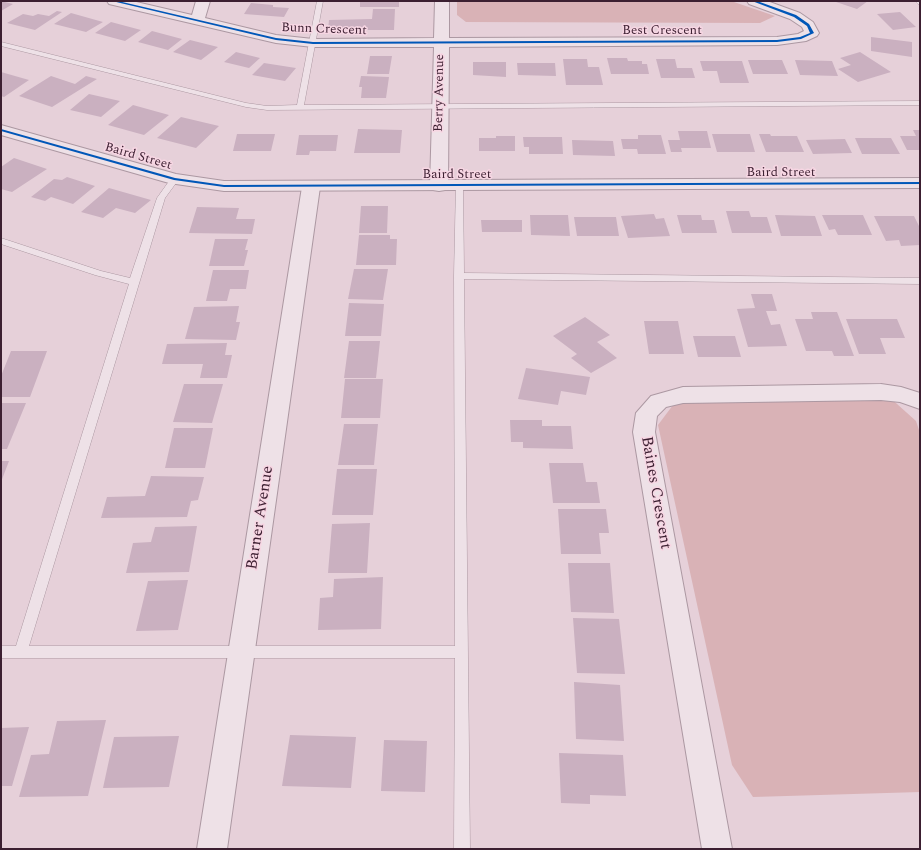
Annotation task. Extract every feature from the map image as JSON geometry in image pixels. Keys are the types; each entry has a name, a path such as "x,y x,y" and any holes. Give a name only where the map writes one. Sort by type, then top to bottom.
{"street":[{"name":"Bunn Crescent","path":"114,1 281,40 313,43 442,43"},
{"path":"197,20 203,1"},
{"name":"Berry Avenue","path":"439,186 442,1"},
{"name":"Best Crescent","path":"442,43 777,41 801,38 812,33 808,25 795,16 754,1"},
{"name":"Baird Street","path":"1,130 175,179 224,186 312,187 920,183"},
{"name":"Barner Avenue","path":"212,849 312,187"},
{"name":"Baines Crescent","path":"718,849 644,432 647,413 659,401 683,395 881,392 901,394 920,401"}],"lane":[{"path":"300,108 320,1"},
{"path":"1,44 246,105 267,108 920,103"},
{"path":"21,652 161,198 175,179"},
{"path":"458,186 462,849"},
{"path":"1,241 98,273 134,282"},
{"path":"459,276 920,280"},
{"path":"1,652 461,652"}],"shaded area":[{"path":"457,1 731,1 775,16 760,23 466,22 457,15"},
{"path":"887,395 916,421 920,433 920,792 753,797 732,765 658,425 676,401"}],"building":[{"path":"1,1 7,1 5,2 13,4 1,11"},
{"path":"360,1 399,1 399,7 360,7"},
{"path":"833,1 868,1 857,9"},
{"path":"251,3 289,8 284,17 244,14"},
{"path":"373,9 395,9 394,30 328,30 329,20 372,19"},
{"path":"57,11 62,12 35,30 7,23 23,14 33,16 38,14 49,16"},
{"path":"900,12 916,27 893,30 877,14"},
{"path":"71,13 103,22 86,32 54,24"},
{"path":"111,22 141,30 125,41 95,33"},
{"path":"152,31 182,39 168,50 138,42"},
{"path":"871,37 912,42 912,57 871,51"},
{"path":"190,40 218,47 201,60 173,52"},
{"path":"236,52 260,58 249,68 224,62"},
{"path":"860,52 891,72 858,82 838,69 851,65 840,58"},
{"path":"370,56 392,56 389,74 367,74"},
{"path":"607,58 627,58 628,61 642,61 642,64 647,64 649,74 611,74"},
{"path":"563,59 587,59 588,67 599,67 603,85 566,85"},
{"path":"656,59 675,59 677,68 692,68 695,78 661,78"},
{"path":"748,60 782,60 788,74 753,74"},
{"path":"795,60 832,61 838,76 800,75"},
{"path":"700,61 742,61 749,83 720,83 717,71 703,71"},
{"path":"473,62 506,62 506,77 473,75"},
{"path":"264,63 296,68 285,81 252,75"},
{"path":"517,63 555,63 556,76 518,75"},
{"path":"1,72 29,80 4,97 1,96"},
{"path":"51,76 75,84 86,76 97,79 52,107 19,96"},
{"path":"361,76 389,77 386,98 361,98 362,87 359,87"},
{"path":"89,94 120,101 101,117 70,110"},
{"path":"133,105 169,115 144,135 108,125"},
{"path":"181,117 219,126 196,148 157,138"},
{"path":"358,129 402,130 400,153 354,153"},
{"path":"913,130 920,130 920,150 907,150 900,136 916,136"},
{"path":"678,131 707,131 711,148 681,148 682,152 671,152 668,140 680,140"},
{"path":"237,134 275,134 271,151 233,151"},
{"path":"712,134 750,134 755,152 717,152"},
{"path":"759,134 770,134 771,136 797,136 804,152 766,152"},
{"path":"299,135 338,135 336,151 310,151 309,155 296,155"},
{"path":"638,135 661,135 666,154 638,154 637,149 623,149 621,139 638,139"},
{"path":"496,136 515,136 515,151 479,151 479,138 496,138"},
{"path":"523,137 562,137 563,154 529,154 529,147 524,147"},
{"path":"855,138 891,138 900,154 862,154"},
{"path":"845,139 852,153 813,154 806,140"},
{"path":"572,140 613,141 615,156 573,155"},
{"path":"14,158 47,169 12,192 1,189 1,167"},
{"path":"67,177 95,186 73,204 51,197 45,201 31,197 54,179 62,180"},
{"path":"109,188 151,200 135,213 116,208 103,218 81,212"},
{"path":"361,206 388,206 387,233 359,233"},
{"path":"197,207 239,208 236,219 255,219 252,234 189,233"},
{"path":"726,211 749,211 751,217 767,217 772,233 732,233"},
{"path":"654,214 656,219 664,218 670,236 628,238 621,216"},
{"path":"530,215 568,215 570,236 531,235"},
{"path":"677,215 701,215 702,220 714,220 717,233 682,233"},
{"path":"775,215 815,216 822,236 781,236"},
{"path":"822,215 863,215 872,235 838,235 835,229 829,230"},
{"path":"874,216 914,216 920,228 920,245 901,246 899,240 886,241"},
{"path":"574,217 616,217 619,236 577,236"},
{"path":"481,220 522,220 522,232 482,232"},
{"path":"359,235 390,235 390,239 397,239 396,265 356,265"},
{"path":"215,239 248,239 245,250 248,250 244,266 209,266"},
{"path":"354,269 388,269 383,300 348,299"},
{"path":"213,270 249,270 246,289 230,289 227,301 206,301"},
{"path":"751,294 772,294 777,311 766,311 771,325 780,324 787,346 748,347 737,309 755,308"},
{"path":"349,303 384,304 381,336 345,336"},
{"path":"239,306 236,322 240,322 236,340 185,339 194,307"},
{"path":"811,312 837,312 854,356 834,356 832,351 806,351 795,319 813,319"},
{"path":"585,317 610,335 597,342 617,358 591,373 571,358 577,354 553,336"},
{"path":"846,319 897,319 905,338 880,338 886,354 859,354"},
{"path":"644,321 678,321 684,354 649,354"},
{"path":"693,336 735,336 741,357 698,357"},
{"path":"349,341 380,341 376,378 344,378"},
{"path":"227,343 225,355 232,355 227,378 200,378 203,364 162,364 167,344"},
{"path":"11,351 47,351 30,397 1,397 1,376"},
{"path":"526,368 590,377 586,395 561,391 558,405 518,399"},
{"path":"345,379 383,379 380,418 341,418"},
{"path":"184,384 223,384 212,423 173,422"},
{"path":"1,403 26,403 7,449 1,449"},
{"path":"510,420 542,420 542,426 571,426 573,449 523,448 523,442 511,442"},
{"path":"344,424 378,424 374,465 338,465"},
{"path":"174,428 213,428 205,468 165,468"},
{"path":"1,461 9,461 1,482"},
{"path":"549,463 583,463 586,482 597,482 600,503 553,503"},
{"path":"337,469 377,469 373,515 332,515"},
{"path":"151,476 204,477 198,500 191,501 187,517 101,518 107,497 145,496"},
{"path":"558,509 606,509 609,533 599,533 601,554 561,554"},
{"path":"370,523 367,573 328,573 332,524"},
{"path":"197,526 189,572 126,573 133,543 151,542 155,527"},
{"path":"568,563 610,563 614,613 571,612"},
{"path":"383,577 381,629 318,630 320,598 333,597 334,579"},
{"path":"188,580 178,630 136,631 148,581"},
{"path":"573,618 619,619 625,674 577,673"},
{"path":"574,682 620,685 624,741 576,739"},
{"path":"106,720 88,796 19,797 31,755 49,754 57,721"},
{"path":"29,727 12,786 1,786 1,728"},
{"path":"290,735 356,737 351,788 282,786"},
{"path":"179,736 169,787 103,788 114,737"},
{"path":"384,740 427,741 425,792 381,791"},
{"path":"559,753 623,755 626,796 590,795 590,804 561,803"}],"cycle path":[{"path":"114,1 276,39 313,43 777,41 801,38 812,33 808,25 795,16 754,1"},
{"path":"1,130 175,179 224,186 920,183"}]}
